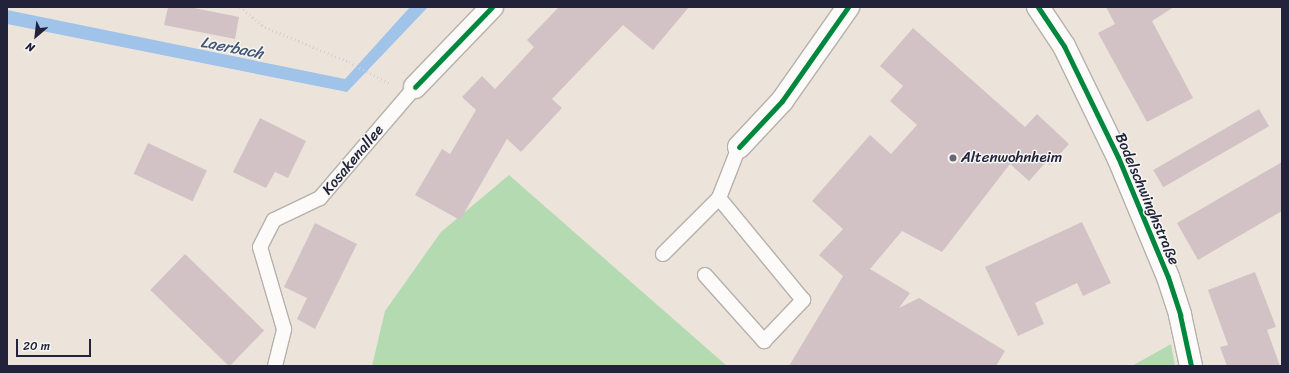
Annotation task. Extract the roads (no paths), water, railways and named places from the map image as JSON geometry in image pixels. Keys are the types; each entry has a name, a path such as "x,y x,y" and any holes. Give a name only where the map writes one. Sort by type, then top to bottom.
{"street":[{"name":"Kosakenallee","path":"415,87 492,7"},
{"path":"739,147 782,101 848,7"},
{"name":"Bodelschwinghstraße","path":"1038,7 1064,46 1118,158 1168,278 1180,315 1192,366"}],"lane":[{"name":"Kosakenallee","path":"275,366 284,329 260,247 274,220 320,198 415,87"},
{"path":"663,254 719,198 739,147"},
{"path":"705,275 764,341 803,300 719,198"}],"water":[{"path":"410,7 428,7 347,92 7,24 7,10 345,79"}],"place":[{"name":"Altenwohnheim","path":"953,158"}],"water label":[{"name":"Laerbach","path":"232,48"}]}
